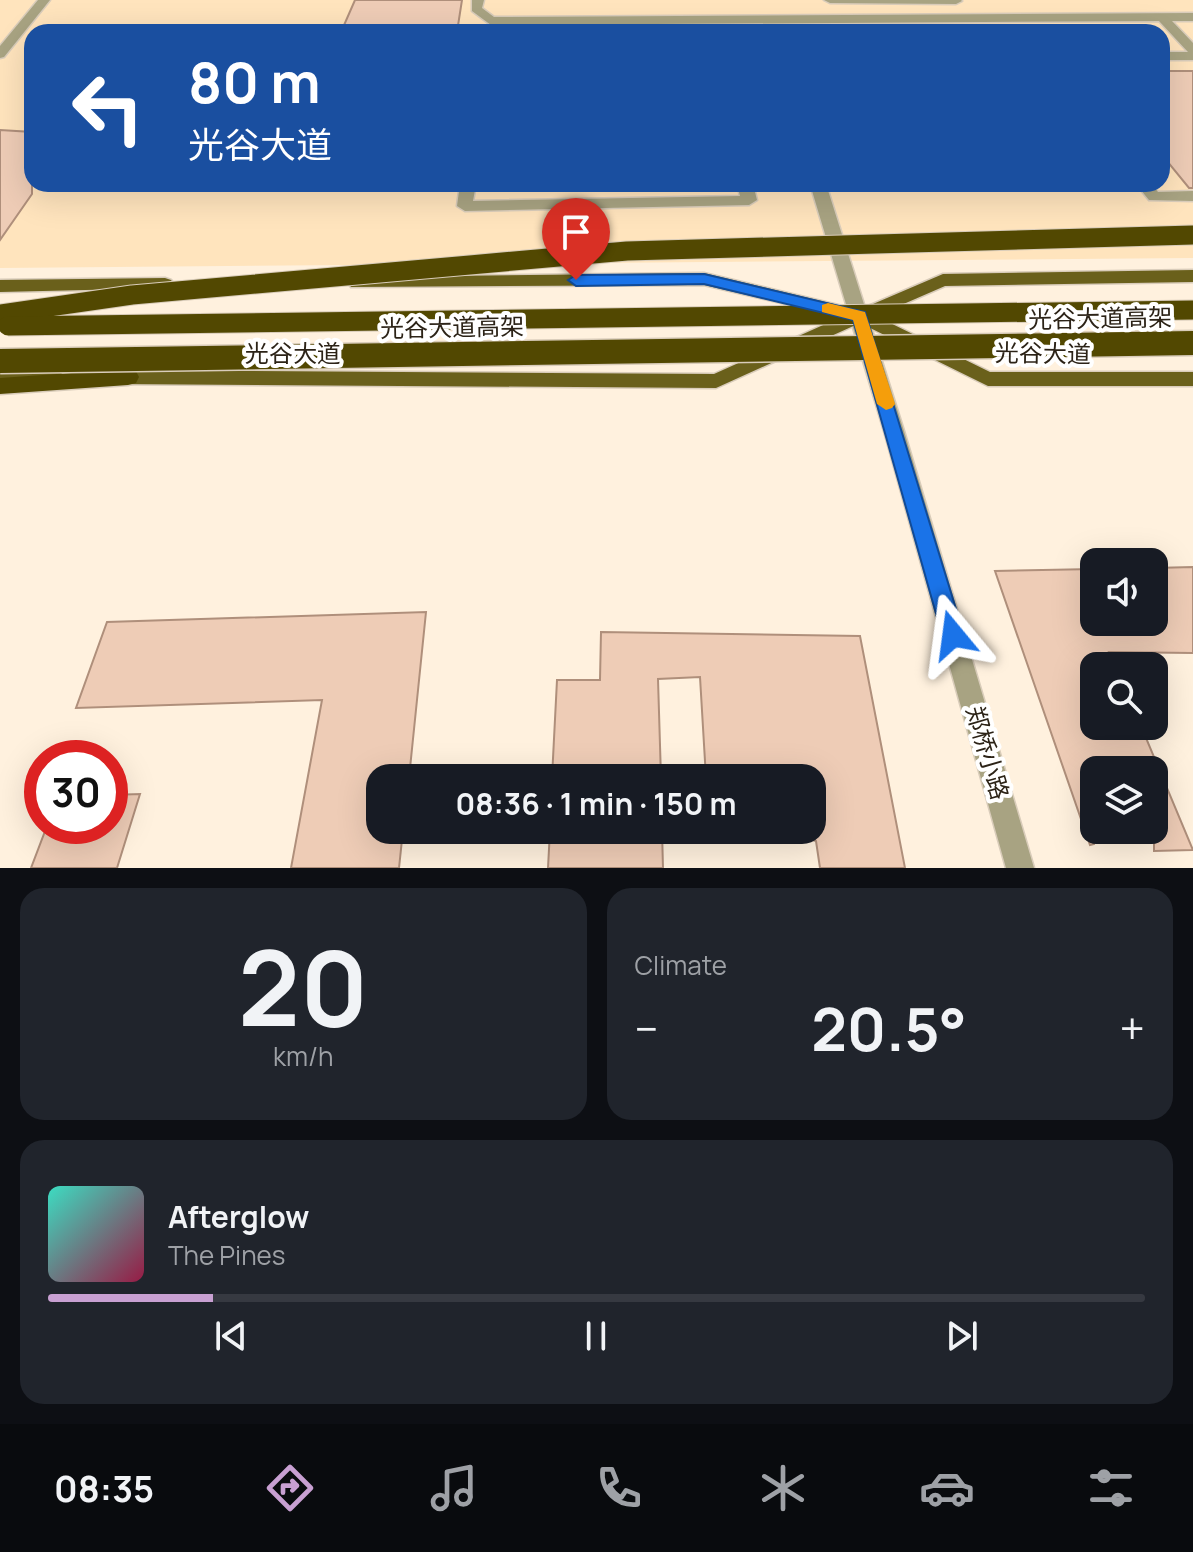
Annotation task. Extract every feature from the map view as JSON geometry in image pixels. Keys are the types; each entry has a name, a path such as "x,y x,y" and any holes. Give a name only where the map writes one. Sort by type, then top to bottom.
{"highway":[{"path":"0,314 132,295 627,251 1193,235"},
{"name":"光谷大道高架","path":"0,326 1193,310"},
{"name":"光谷大道高架","path":"0,361 1193,343"},
{"path":"0,386 128,377"}],"main road":[{"name":"光谷大道","path":"0,376 716,381 943,280 1193,276"},
{"name":"光谷大道","path":"0,286 704,279 860,316 988,379 1193,379"}],"street":[{"path":"24,24 44,0"},
{"path":"478,0 476,9 491,21 508,24"},
{"path":"830,0 956,0 968,18"},
{"path":"1162,17 1168,24"},
{"path":"646,24 1193,17"},
{"path":"1018,18 1023,24"},
{"path":"0,54 24,25"},
{"path":"1170,26 1193,53"},
{"path":"1170,55 1193,53"},
{"path":"467,192 465,206 749,200 747,192"},
{"path":"569,192 569,204"},
{"name":"郑桥小路","path":"821,192 860,316 1020,868"},
{"path":"1150,192 1154,197 1193,196"}],"shaded area":[{"path":"0,0 1193,0 1193,258 0,268"}],"building":[{"path":"355,0 462,0 458,24 344,24"},
{"path":"1170,71 1193,71 1193,188 1189,188 1170,165"},
{"path":"0,130 24,132 24,192 32,194 0,240"},
{"path":"1193,567 1193,653 1080,652 1080,740 1147,740 1154,756 1080,756 1080,816 995,571 1080,569 1080,636 1168,636 1168,568"},
{"path":"426,612 410,764 366,764 366,844 402,844 399,868 291,868 322,700 76,708 107,622"},
{"path":"601,632 860,636 905,868 820,868 816,844 826,844 826,764 705,764 700,677 658,679 661,764 553,764 557,680 600,680"},
{"path":"1168,790 1193,850 1154,851 1154,844 1168,844"},
{"path":"128,794 140,794 128,833"},
{"path":"40,844 124,844 117,868 31,868"},
{"path":"549,844 662,844 663,868 548,868"}],"slow traffic":[{"path":"828,309 860,316 886,404"}],"route":[{"path":"576,280 704,279 860,316 953,635"}]}
